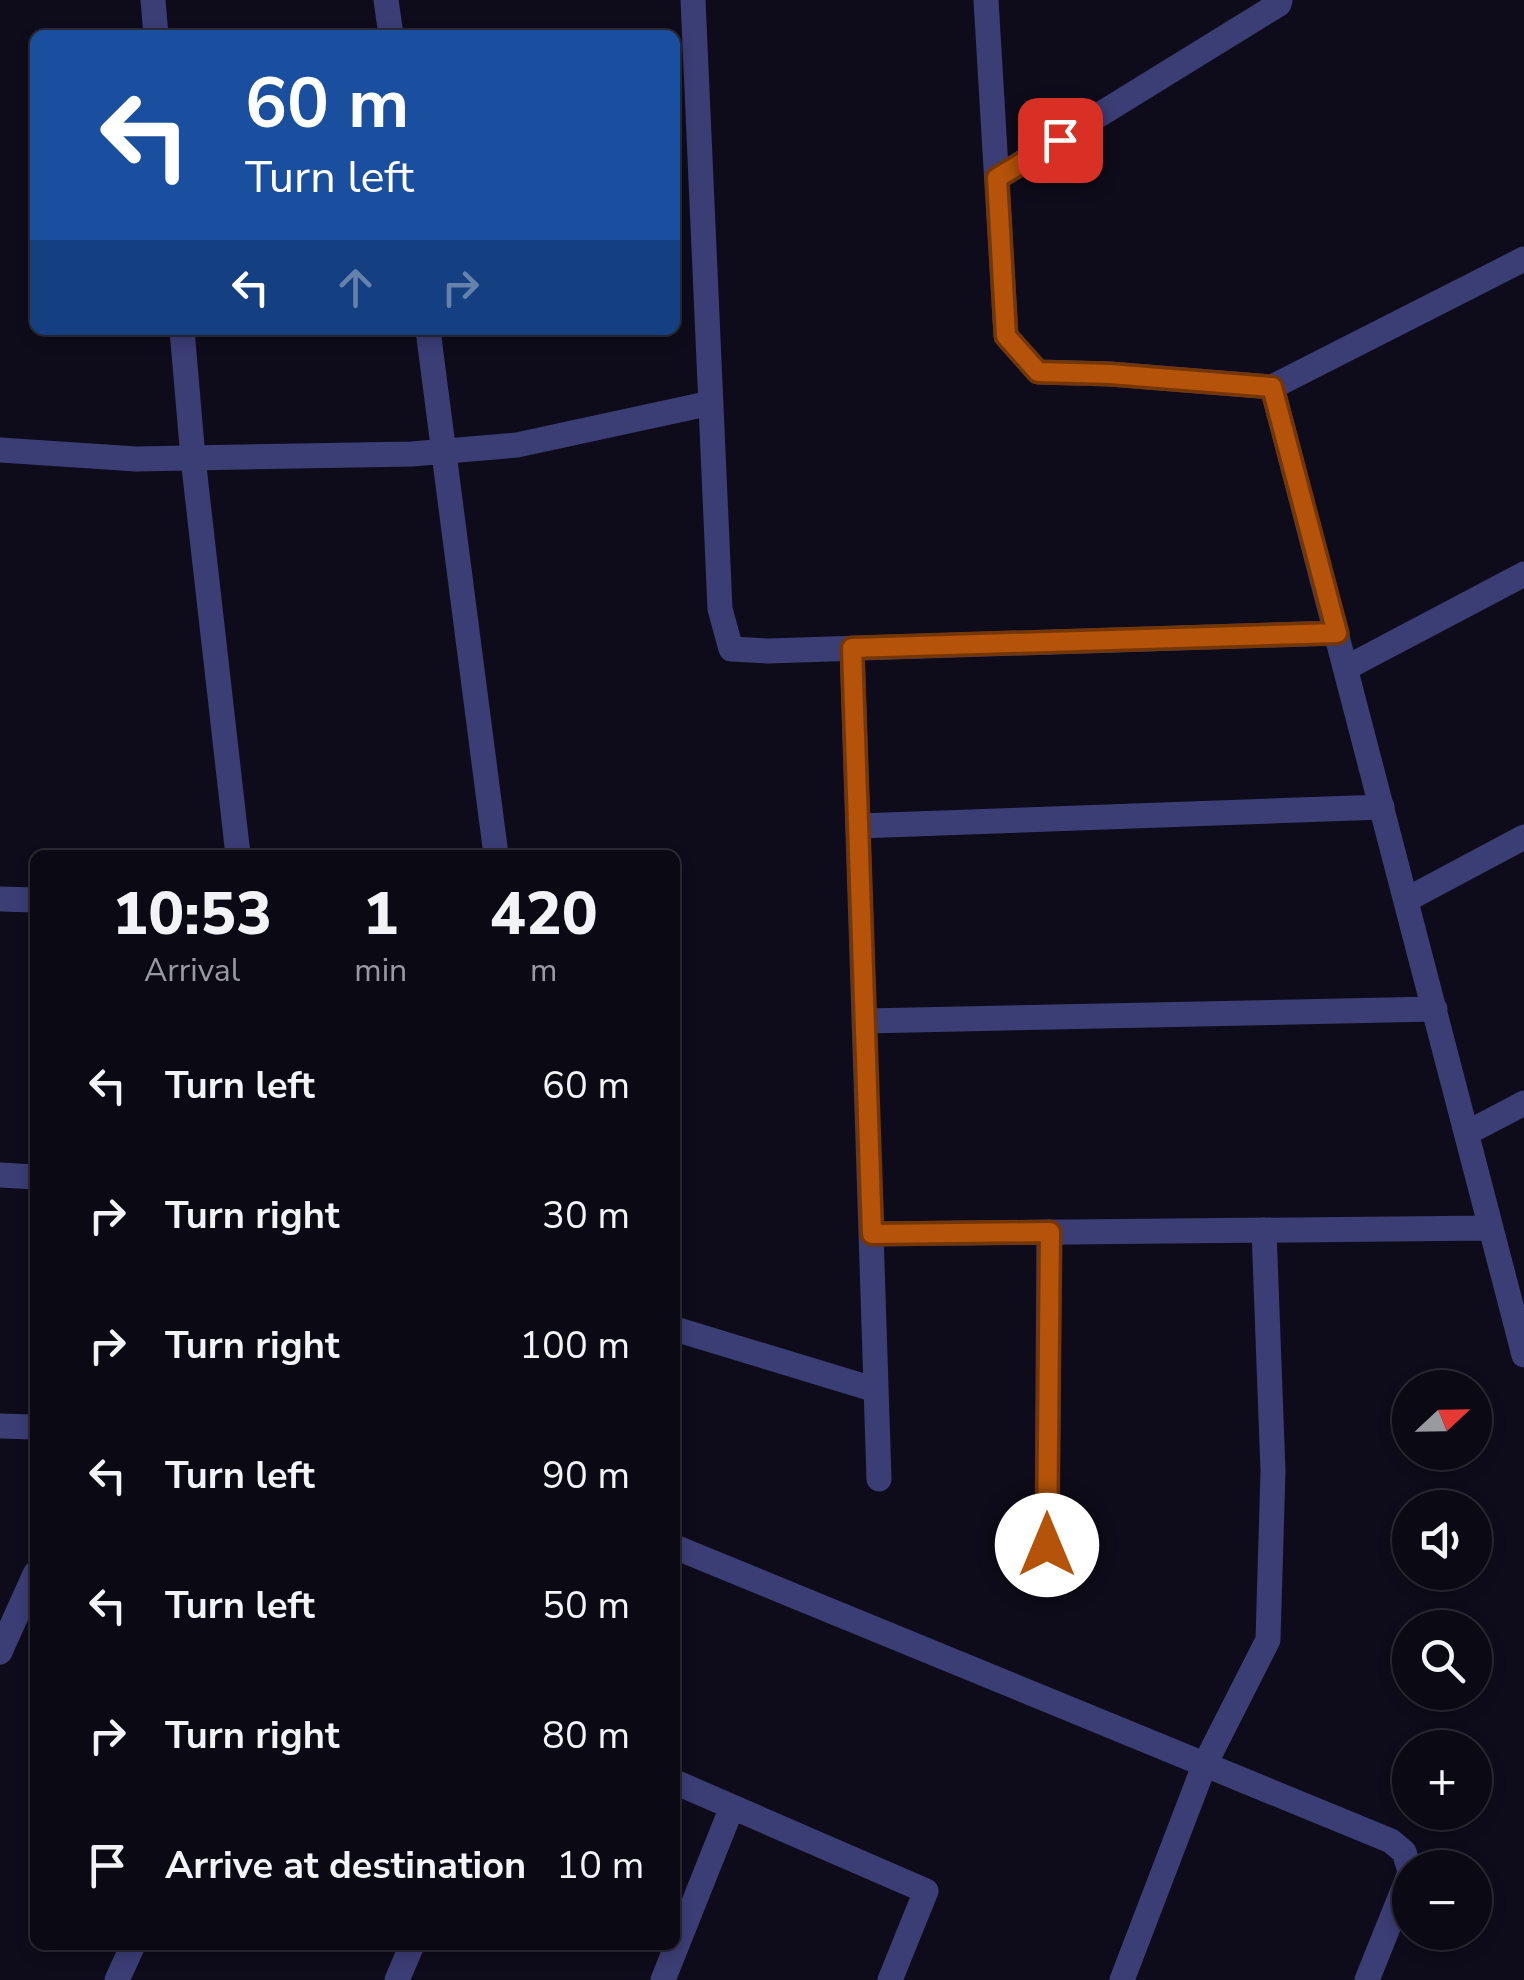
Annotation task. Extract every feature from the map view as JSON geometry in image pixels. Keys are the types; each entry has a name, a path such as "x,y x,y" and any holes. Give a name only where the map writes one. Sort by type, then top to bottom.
{"street":[{"path":"153,0 156,30"},
{"path":"386,0 389,30"},
{"path":"693,0 720,609 731,648 768,652 1337,633"},
{"path":"986,0 1006,336 1038,372 1272,387 1524,259"},
{"path":"997,178 1280,0"},
{"path":"182,335 237,850"},
{"path":"429,335 495,850"},
{"path":"1272,387 1524,1354"},
{"path":"0,450 136,460 444,452 516,446 711,403"},
{"path":"1346,668 1524,574"},
{"path":"852,648 879,1479"},
{"path":"858,826 1382,807"},
{"path":"1406,900 1524,837"},
{"path":"0,899 30,900"},
{"path":"864,1022 1435,1009"},
{"path":"1466,1133 1524,1103"},
{"path":"0,1175 30,1178"},
{"path":"872,1234 1491,1228"},
{"path":"1122,1980 1204,1766 1268,1640 1273,1471 1264,1230"},
{"path":"1047,1545 1050,1232"},
{"path":"680,1331 876,1390"},
{"path":"0,1426 30,1427"},
{"path":"680,1549 1391,1841 1402,1850"},
{"path":"0,1652 30,1585"},
{"path":"680,1784 926,1891 890,1980"},
{"path":"680,1937 732,1807"},
{"path":"1367,1980 1392,1917"},
{"path":"117,1980 130,1950"},
{"path":"397,1980 410,1950"},
{"path":"663,1980 675,1950"}],"route":[{"path":"1047,1545 1050,1232 872,1234 852,648 1337,633 1272,387 1038,372 1006,336 997,178 1060,140"}]}
